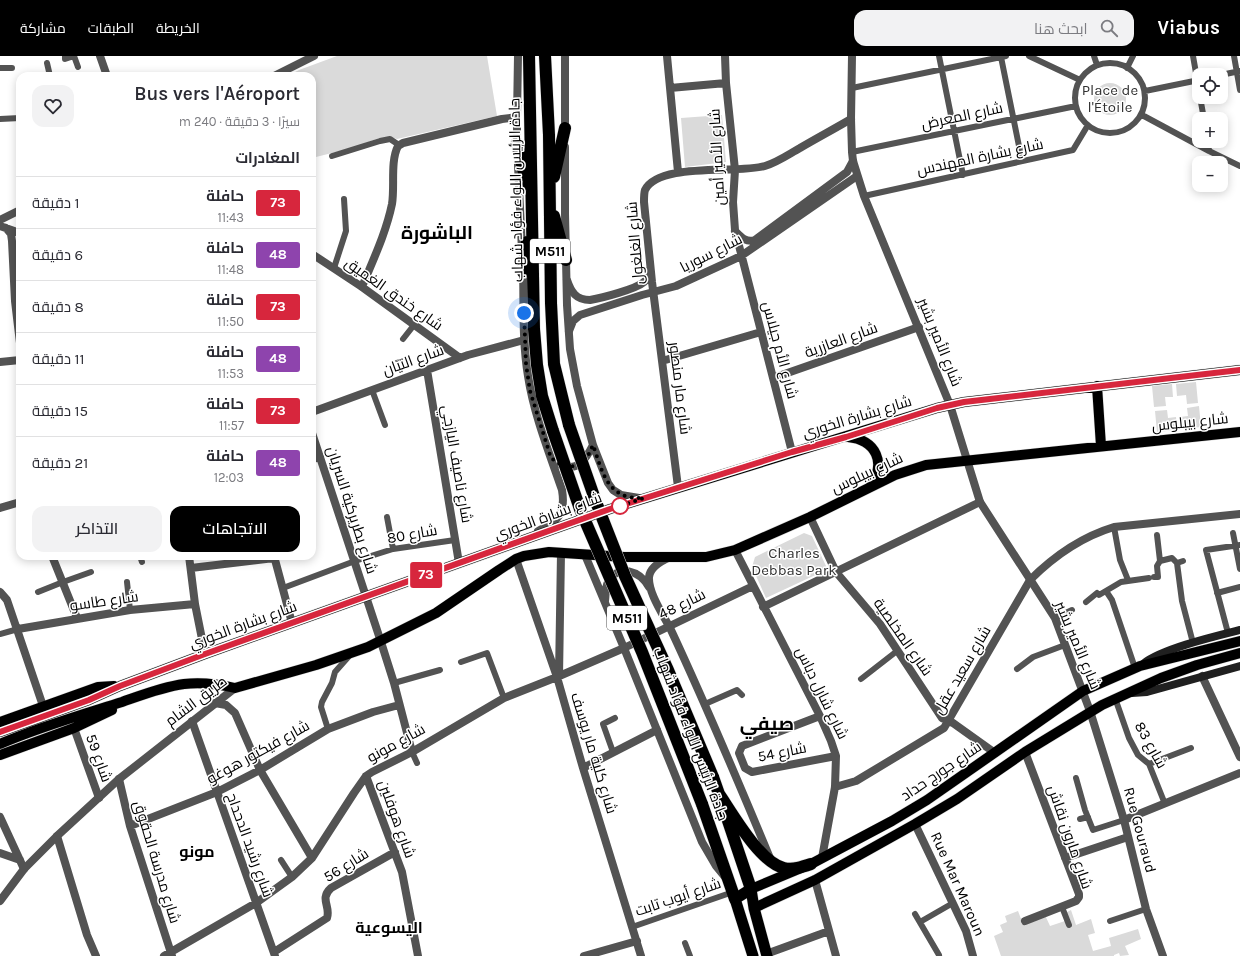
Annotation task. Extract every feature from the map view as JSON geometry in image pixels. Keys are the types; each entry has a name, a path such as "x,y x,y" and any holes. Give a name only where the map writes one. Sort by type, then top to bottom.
{"highway":[{"name":"جادة الرئيس اللواء فؤاد شهاب","path":"529,56 534,329 537,365 542,396 580,509 642,652 702,804 733,891 750,955"},
{"name":"جادة الرئيس اللواء فؤاد شهاب","path":"545,56 549,135 551,303 554,364 569,425 596,502 626,576 668,670 720,794 751,889 754,908 767,955"},
{"path":"565,128 549,198 566,260"},
{"path":"517,143 532,210 523,272"},
{"path":"720,794 747,836 758,850 772,862 782,868 795,868 811,864"},
{"path":"733,891 751,889"},
{"path":"739,913 754,908"}],"main road":[{"name":"شارع بشارة الخوري","path":"0,732 89,700 120,686 205,654 644,498 950,405 964,402 1240,370"},
{"path":"1097,386 1101,446"},
{"name":"شارع بيبلوس","path":"516,559 541,553 706,558 735,550 810,517 895,474 916,467 937,463 1240,432"},
{"path":"846,437 865,441 874,451 879,468 875,480 870,486"},
{"name":"طريق الشام","path":"235,688 350,655 381,642 436,613 516,559"},
{"name":"شارع جورج حداد","path":"1138,667 1155,656 1193,643 1240,630"},
{"name":"شارع جورج حداد","path":"751,889 811,864 875,831 916,806 995,753 1083,691 1138,667 1240,641"},
{"name":"شارع جورج حداد","path":"754,908 815,880 915,824 957,799 1025,752 1090,711 1160,678 1197,665 1240,653"},
{"name":"شارع جورج حداد","path":"1127,693 1147,692 1240,666"},
{"path":"0,744 151,692 184,684 207,683 235,688"},
{"path":"0,722 98,687 120,686"},
{"path":"0,756 74,728 103,714 123,702"}],"street":[{"path":"65,56 65,59 74,56 78,67"},
{"path":"100,56 105,72"},
{"path":"282,72 314,56"},
{"path":"513,544 555,522 562,511 564,498 530,391 526,364 517,143 518,56"},
{"path":"565,56 566,279 571,354 577,386 593,445 606,478 613,490 626,497 644,498"},
{"path":"667,56 678,172"},
{"name":"شارع الأمير أمين","path":"725,56 726,83 735,170 733,202 734,230 741,256"},
{"name":"شارع الأمير بشير","path":"852,56 852,152 853,162 864,196 950,405 980,502 1055,618 1090,711"},
{"path":"938,56 963,174"},
{"path":"852,88 1003,56 1022,161"},
{"path":"1029,56 1080,80"},
{"path":"1094,56 1097,65"},
{"path":"1127,68 1133,56"},
{"path":"1193,56 1196,68"},
{"path":"1234,56 1238,71 1240,90"},
{"path":"47,63 49,72"},
{"path":"1109,63 1121,65 1132,70 1140,79 1145,91 1145,103 1142,115 1134,124 1124,131 1112,134 1100,132 1088,125 1077,111 1076,90 1080,80 1087,72 1097,65 1109,63"},
{"path":"0,68 12,68"},
{"path":"1228,73 1238,71"},
{"path":"1145,91 1192,81"},
{"path":"670,88 726,83"},
{"name":"شارع المعرض","path":"852,152 1076,106"},
{"path":"1142,115 1240,166"},
{"path":"332,156 380,141 390,139 399,145 502,119 517,117"},
{"path":"0,119 16,118"},
{"name":"شارع الغلغول","path":"653,293 644,202 645,190 651,183 657,178 678,172 757,168 774,162 851,119"},
{"name":"شارع بشارة المهندس","path":"864,196 1073,150 1088,125"},
{"path":"362,287 387,222 392,204 396,151 399,145"},
{"name":"شارع سوريا","path":"734,230 746,240 755,240 847,172 853,162"},
{"name":"شارع سوريا","path":"569,332 571,324 580,315 676,286 741,256 857,176"},
{"path":"334,268 346,231 344,199"},
{"path":"0,220 16,212"},
{"path":"3,227 16,232"},
{"path":"3,227 11,234 16,281"},
{"name":"شارع الأم جيلاس","path":"741,256 792,452"},
{"name":"شارع خندق الغميق","path":"316,257 362,287 460,358"},
{"path":"566,279 571,290 576,296 583,300 594,300 630,289 643,283 649,274 650,258"},
{"name":"شارع مار منصور","path":"653,293 678,487"},
{"path":"403,339 414,325"},
{"name":"شارع العازرية","path":"773,378 919,327"},
{"path":"662,361 761,332"},
{"name":"شارع التيّان","path":"316,411 468,355 524,340"},
{"path":"0,362 16,360"},
{"name":"شارع ناصيف اليازجي","path":"427,370 459,563"},
{"path":"372,390 385,425"},
{"path":"551,458 564,467 575,466 587,458 593,445"},
{"name":"شارع بطريركية السريان","path":"316,458 355,561 394,683 412,752"},
{"path":"764,607 980,502"},
{"path":"0,508 16,503"},
{"name":"شارع سعيد عقل","path":"835,787 856,781 940,731 949,722 1030,580 1044,566 1069,548 1103,530 1114,527 1240,514"},
{"path":"387,517 393,549"},
{"name":"شارع المخلصية","path":"810,517 836,572 880,624 942,718 995,753"},
{"path":"1114,527 1120,560 1128,580"},
{"path":"1233,533 1238,545 1240,569"},
{"path":"1086,602 1097,592 1100,595 1121,582 1158,577 1157,566 1160,561 1157,535"},
{"name":"شارع 80","path":"283,588 355,561 393,549 455,540"},
{"path":"1228,634 1206,550 1238,545"},
{"name":"شارع شارل دباس","path":"735,550 820,716 836,756 835,787 822,858"},
{"path":"558,677 561,553"},
{"path":"585,555 702,842 733,891"},
{"path":"651,591 649,578 650,573 656,565 670,557"},
{"path":"1160,561 1172,558 1180,562 1182,601 1193,643"},
{"name":"شارع كلية مار يوسف","path":"516,559 558,677 583,768 641,956"},
{"path":"54,560 77,618"},
{"path":"190,560 194,604 205,654"},
{"path":"191,568 251,560"},
{"path":"275,560 292,623"},
{"path":"605,604 606,589 609,581 615,574 623,571 632,571 640,575 646,582 669,626 705,704 772,862"},
{"path":"38,592 91,572"},
{"path":"127,582 130,610"},
{"name":"شارع 48","path":"624,648 753,586"},
{"path":"1217,593 1240,587"},
{"path":"1106,591 1112,600 1138,667"},
{"path":"0,592 7,600 18,629 43,706"},
{"name":"شارع طاسو","path":"18,629 130,610 194,604"},
{"path":"1055,618 1072,610"},
{"path":"0,634 18,629"},
{"path":"1017,669 1033,657 1065,645"},
{"name":"شارع مونو","path":"169,955 256,903 292,877 312,858 366,776 412,752 504,698 558,677 624,648"},
{"path":"861,679 897,651"},
{"path":"460,662 487,653 504,698"},
{"path":"328,729 321,707 322,702 332,683 335,672 350,655"},
{"path":"394,683 440,670"},
{"path":"1202,676 1240,757"},
{"name":"طريق الشام","path":"0,901 24,869 57,836 119,779 192,720 235,688"},
{"path":"705,704 737,690 742,695"},
{"name":"شارع 83","path":"1115,698 1129,738 1138,755 1149,764 1164,804"},
{"path":"215,703 226,705 234,713 260,770 312,858"},
{"name":"شارع فيكتور هوغو","path":"130,826 217,792 260,770 328,729 373,712 399,705"},
{"name":"Rue Gouraud","path":"1090,711 1124,820 1146,909 1163,956"},
{"name":"شارع 54","path":"820,716 742,746 739,753 745,768 752,772 836,756"},
{"path":"613,752 603,724 615,718"},
{"name":"شارع رشيد الدحداح","path":"192,720 274,954"},
{"name":"شارع 59","path":"74,728 99,798"},
{"path":"583,768 657,730"},
{"path":"1149,764 1191,748"},
{"path":"412,752 417,763"},
{"name":"شارع مارون نقاش","path":"1025,752 1078,890 1079,897 1076,901 1025,921"},
{"path":"1076,778 1093,830 1124,820 1240,773"},
{"name":"شارع هوفلين","path":"366,776 402,872 418,956"},
{"name":"شارع مدرسة الحقوق","path":"119,779 130,826 169,955"},
{"path":"0,817 24,869"},
{"path":"1080,819 1088,817"},
{"name":"Rue Mar Maroun","path":"915,824 966,931 973,956"},
{"path":"57,836 87,935 96,956"},
{"path":"1065,858 1128,837"},
{"name":"شارع 56","path":"274,954 327,918 328,912 325,895 331,888 394,852"},
{"path":"0,853 20,860"},
{"path":"280,860 292,877"},
{"path":"815,880 836,956"},
{"name":"شارع أيوب تابت","path":"632,927 733,891"},
{"path":"920,922 953,903"},
{"path":"1062,907 1069,925"},
{"path":"1110,921 1146,909"},
{"path":"915,914 940,955"},
{"path":"767,955 829,931"},
{"name":"شارع أيوب تابت","path":"584,956 637,941"},
{"path":"685,943 690,956"}],"green space":[{"path":"337,56 487,56 497,116 397,139 380,138 352,148 316,157 316,72 295,72"},
{"name":"Place de l'Étoile","path":"1107,83 1113,83 1123,90 1126,99 1125,105 1119,112 1113,115 1107,115 1097,108 1094,102 1094,96 1101,86"},
{"path":"722,115 726,162 685,167 681,118"},
{"path":"1196,382 1198,403 1187,404 1186,395 1177,396 1176,384"},
{"path":"1172,384 1173,397 1165,397 1166,406 1154,407 1152,386"},
{"path":"1199,406 1201,427 1181,429 1180,417 1188,416 1187,408"},
{"path":"1167,410 1168,418 1176,417 1177,430 1157,432 1155,411"},
{"name":"Charles Debbas Park","path":"804,533 812,536 826,566 824,571 766,598 752,567 755,557"},
{"path":"1071,910 1076,925 1091,919 1095,933 1088,935 1093,951 1111,946 1109,938 1138,929 1141,939 1125,946 1129,955 1120,956 1119,953 1114,956 1001,956 994,936 1003,932 1000,925 1007,922 1005,916 1018,911 1023,924 1045,915 1050,926 1065,921 1063,914"}],"bus line":[{"name":"73","path":"0,732 89,700 120,686 205,654 610,509 937,408 964,402 1240,370"}],"district":[{"name":"الباشورة","path":"437,233"},
{"name":"صيفي","path":"767,724"},
{"name":"مونو","path":"197,851"},
{"name":"اليسوعية","path":"389,927"}],"route":[{"path":"524,313 524,340 530,391 551,458 564,467 575,466 587,458 593,445 610,487 621,496 644,498 620,506"}]}
